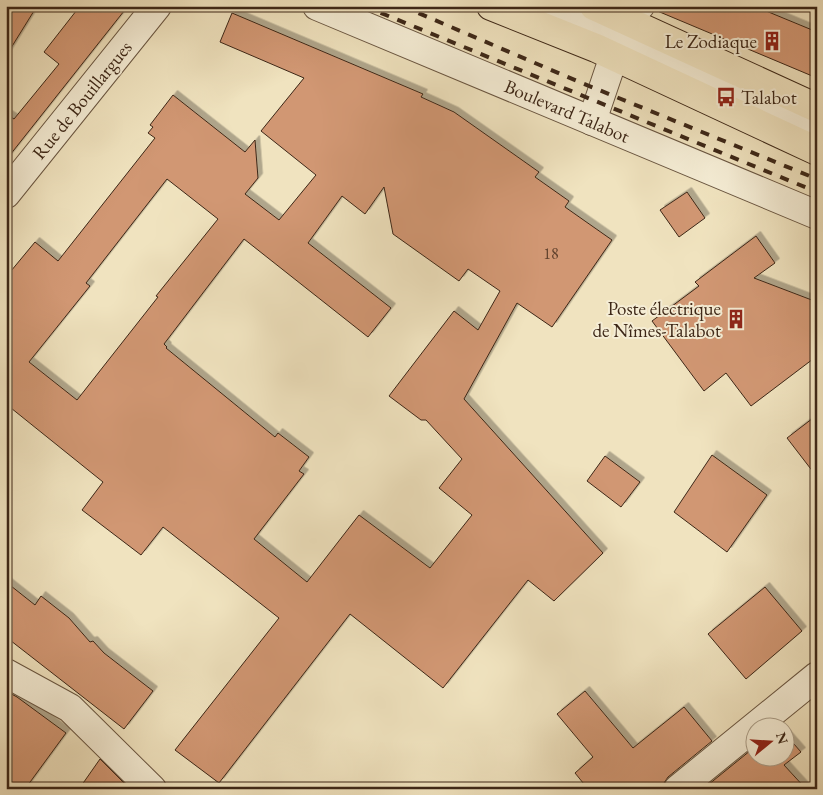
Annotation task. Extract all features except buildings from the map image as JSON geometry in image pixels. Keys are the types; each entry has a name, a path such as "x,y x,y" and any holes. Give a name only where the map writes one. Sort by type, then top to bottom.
{"main road":[{"path":"491,6 614,56 817,151"},
{"path":"594,6 632,13 817,108"}],"street":[{"name":"Rue de Bouillargues","path":"6,194 157,6"},
{"name":"Boulevard Talabot","path":"317,6 817,215"},
{"path":"545,6 817,126"},
{"path":"592,121 614,56"},
{"path":"6,673 70,708 152,789"},
{"path":"678,789 817,676"}],"railway":[{"path":"364,6 817,192"},
{"path":"402,6 577,81 817,179"}],"place":[{"name":"Le Zodiaque","path":"772,41"},
{"name":"Talabot","path":"726,97"},
{"name":"Poste électrique de Nîmes-Talabot","path":"736,319"}]}
